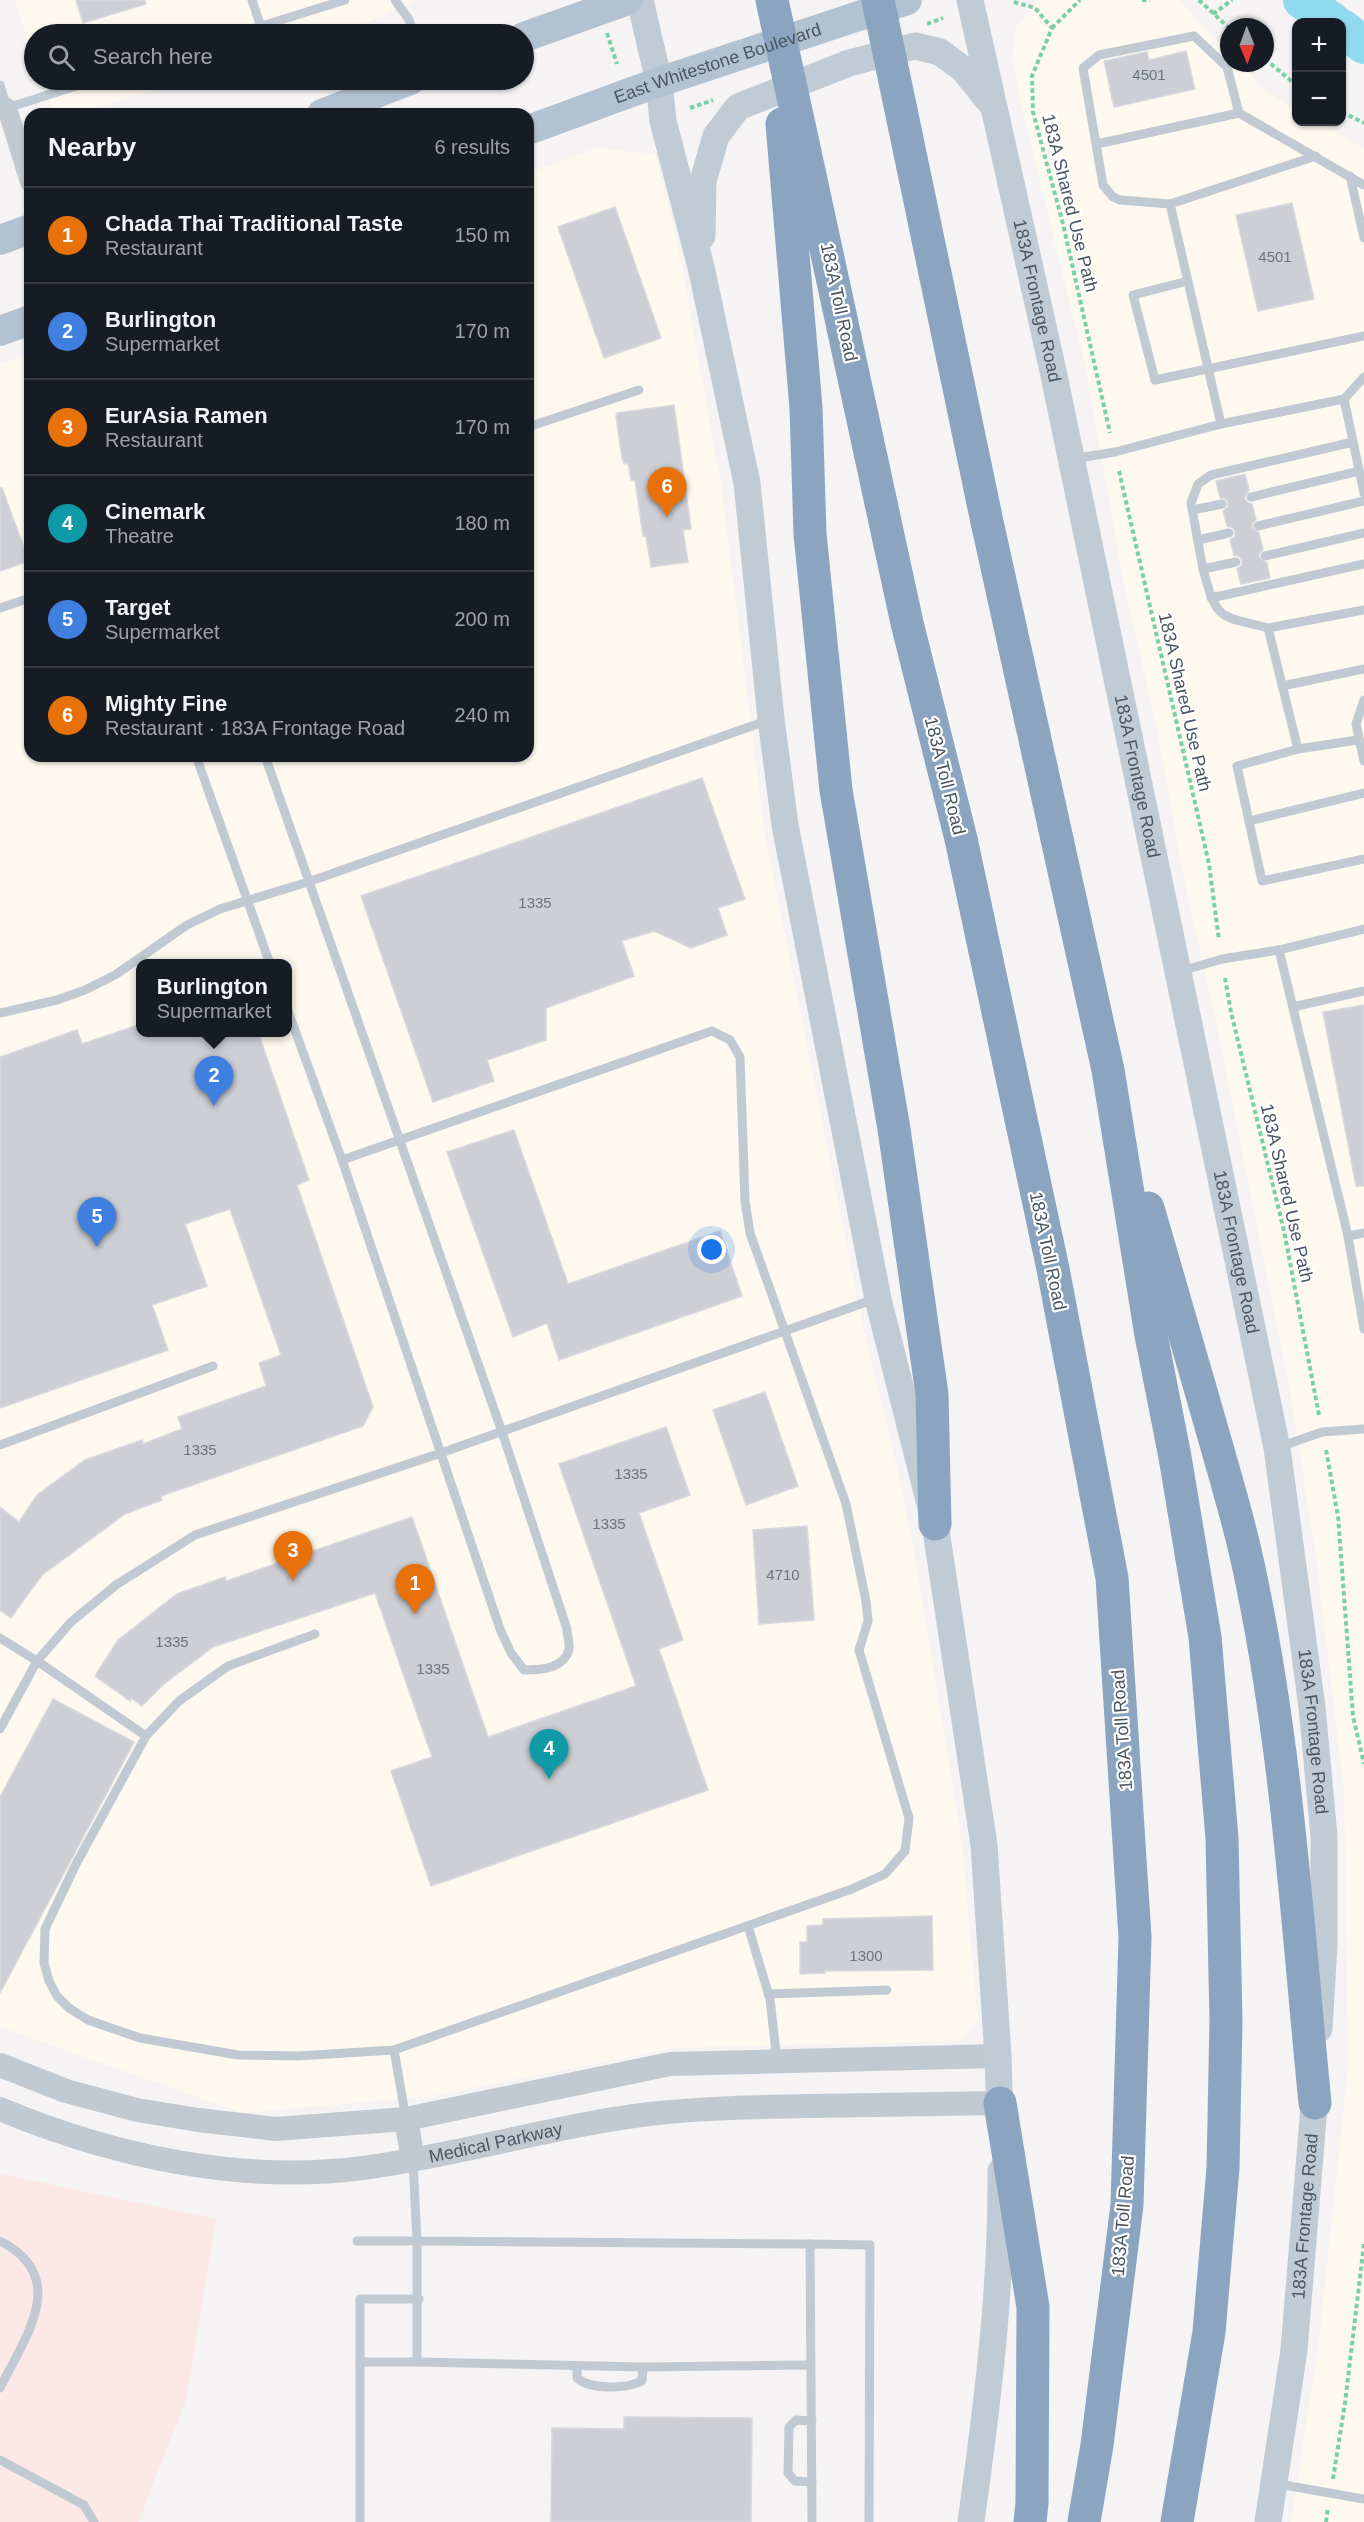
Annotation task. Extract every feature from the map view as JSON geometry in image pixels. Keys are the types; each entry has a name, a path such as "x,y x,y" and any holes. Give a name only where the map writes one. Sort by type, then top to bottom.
{"highway":[{"name":"183A Toll Road","path":"772,0 824,229 905,611 961,839 1053,1269 1112,1578 1135,1960 1127,2205 1097,2445 1084,2522"},
{"path":"772,0 806,408 810,534 836,790 894,1129 932,1394 935,1524"},
{"path":"878,0 987,522 1108,1070 1150,1335 1175,1457 1205,1637 1222,1838 1226,2021 1223,2168 1209,2332 1177,2522"},
{"path":"1108,1070 1224,1472 1254,1591 1279,1737 1292,1850 1300,1958 1315,2103"},
{"path":"1000,2103 1033,2307 1030,2522"}],"main road":[{"path":"534,33 628,0"},
{"path":"640,0 659,81 663,121 701,267 747,483 771,719 785,825 878,1299 935,1524 984,1845 999,2056 1001,2192 996,2299 987,2411 971,2522"},
{"name":"East Whitestone Boulevard","path":"534,128 659,81 907,0"},
{"name":"183A Frontage Road","path":"970,0 1180,972 1277,1448 1312,1707 1324,1836 1324,1945 1315,2103 1294,2350 1268,2522"},
{"path":"701,267 704,181 716,136 738,108 849,63 915,46 940,52 964,70 993,107"},
{"path":"338,108 384,90"},
{"path":"0,240 24,231"},
{"path":"0,331 24,322"}],"street":[{"path":"7,121 24,166"},
{"path":"0,2065 66,2091 137,2110 198,2120 276,2128 406,2120 670,2064 999,2056"},
{"name":"Medical Parkway","path":"0,2109 51,2130 106,2147 162,2160 226,2169 297,2172 360,2168 413,2160 570,2127 648,2114 716,2108 1000,2103"},
{"path":"406,2120 413,2160"}],"lane":[{"path":"252,0 260,24"},
{"path":"270,24 345,0"},
{"path":"395,0 411,24"},
{"path":"1239,113 1227,67 1194,36 1099,55 1083,68 1103,185 1113,197 1120,200 1170,204 1316,156"},
{"path":"0,86 7,121 24,113"},
{"path":"35,108 74,90"},
{"path":"1097,144 1239,113 1364,185"},
{"path":"1350,177 1364,238"},
{"path":"1170,204 1221,424"},
{"path":"1188,281 1133,295 1155,380 1364,336"},
{"path":"1071,459 1115,452 1221,424 1344,399 1364,378"},
{"path":"534,425 639,390"},
{"path":"1344,399 1364,493"},
{"path":"1353,442 1211,475 1198,484 1191,503 1203,569 1213,605 1225,617 1268,628 1364,610"},
{"path":"1251,497 1359,471"},
{"path":"1258,526 1364,501"},
{"path":"1193,510 1222,504"},
{"path":"1198,540 1229,533"},
{"path":"1265,556 1364,533"},
{"path":"1203,569 1236,562"},
{"path":"1211,598 1364,564"},
{"path":"0,608 24,600"},
{"path":"1268,628 1298,748"},
{"path":"1282,686 1364,669"},
{"path":"1364,700 1356,724 1364,761"},
{"path":"138,959 187,925 220,909 308,882 771,719"},
{"path":"1358,740 1298,748 1237,766 1262,881 1364,859"},
{"path":"198,762 269,959"},
{"path":"267,762 398,1141 502,1432 567,1629 569,1648 561,1662 545,1670 524,1670 511,1653 500,1629 342,1160 292,1022"},
{"path":"1249,820 1364,793"},
{"path":"1180,972 1222,959 1279,950 1364,929"},
{"path":"1279,950 1348,1236 1364,1329"},
{"path":"0,1013 57,1000 86,990 115,975 136,960"},
{"path":"1293,1007 1364,991"},
{"path":"315,1634 228,1666 179,1701 146,1736 76,1864 45,1929 44,1963 57,1996 69,2008 88,2020 130,2036 238,2055 345,2055 394,2050 852,1889 885,1874 905,1851 909,1818 859,1650 868,1621 846,1504 750,1233 745,1202 740,1057 730,1040 712,1031 342,1160"},
{"path":"1348,1236 1364,1233"},
{"path":"0,1729 37,1661 71,1622 116,1584 195,1535 502,1432 878,1299"},
{"path":"0,1445 213,1366"},
{"path":"1277,1448 1322,1432 1364,1429"},
{"path":"0,1638 146,1736"},
{"path":"748,1926 768,1994 777,2061"},
{"path":"768,1994 887,1990"},
{"path":"394,2050 406,2120"},
{"path":"413,2160 419,2300 417,2362"},
{"path":"0,2241 22,2253 34,2271 39,2303 33,2321 0,2388"},
{"path":"357,2241 870,2245 869,2522"},
{"path":"810,2244 812,2522"},
{"path":"360,2522 360,2299 419,2300"},
{"path":"360,2362 643,2367 810,2365"},
{"path":"577,2366 577,2378 586,2385 631,2387 642,2381 643,2367"},
{"path":"812,2421 796,2420 789,2427 788,2473 795,2481 812,2482"},
{"path":"0,2460 84,2505 94,2522"},
{"path":"1274,2484 1364,2499"}],"path":[{"path":"1014,2 1035,8 1052,28 1080,0"},
{"path":"1142,0 1150,0"},
{"path":"1199,0 1220,20"},
{"path":"1213,14 1232,0"},
{"path":"605,27 617,64"},
{"name":"183A Shared Use Path","path":"1052,28 1032,76 1033,112 1063,224 1110,433"},
{"path":"1274,67 1292,82"},
{"path":"1346,114 1364,123"},
{"name":"183A Shared Use Path","path":"1119,471 1209,864 1219,940"},
{"name":"183A Shared Use Path","path":"1225,978 1231,1012 1284,1231 1319,1415"},
{"path":"1326,1450 1338,1516 1353,1716 1364,1764"},
{"path":"1333,2479 1345,2403 1364,2244"},
{"path":"1326,2522 1328,2507"}],"shaded area":[{"path":"14,0 418,0 364,24 24,24 24,29"},
{"path":"1038,0 1180,0 1220,43 1220,72 1248,72 1266,92 1292,108 1292,126 1324,126 1364,148 1364,2522 1291,2522 1319,2340 1348,2066 1344,1791 1315,1550 1290,1391 1214,1013 1183,875 1157,729 1124,585 1085,365 1020,101 1012,59 1015,29"},
{"path":"46,90 156,90 94,108 52,108"},
{"path":"597,148 655,154 677,240 721,485 765,834 864,1332 898,1471 915,1555 962,1844 978,2021 959,2041 675,2048 431,2096 242,2113 0,2027 0,364 24,355 24,762 534,762 534,171"},
{"path":"0,2174 216,2219 186,2400 138,2522 0,2522"}],"building":[{"path":"76,0 145,0 146,4 83,23"},
{"path":"1186,51 1195,89 1114,107 1104,61 1147,52 1149,60"},
{"path":"1292,203 1314,299 1258,311 1236,215"},
{"path":"615,207 661,338 604,358 558,227"},
{"path":"674,405 691,529 683,530 688,562 651,567 646,536 643,536 635,480 631,480 628,463 624,464 616,416 617,413"},
{"path":"1245,474 1249,490 1244,498 1252,504 1256,520 1252,528 1259,533 1263,549 1259,558 1267,563 1270,578 1241,584 1237,569 1242,565 1242,560 1239,556 1234,555 1230,540 1235,536 1235,531 1232,527 1227,526 1223,511 1228,507 1228,502 1225,498 1220,498 1216,481"},
{"path":"0,488 2,488 24,547 24,563 0,571"},
{"path":"702,778 745,899 718,908 727,935 691,948 654,931 622,941 634,976 546,1008 546,1040 487,1060 494,1081 433,1102 361,896"},
{"path":"1364,1005 1364,1186 1356,1186 1323,1012"},
{"path":"136,1026 136,1037 260,1037 309,1180 297,1185 373,1407 363,1426 161,1496 162,1500 125,1514 42,1575 11,1618 0,1610 0,1507 19,1522 37,1495 85,1460 142,1440 143,1444 182,1429 178,1417 266,1386 259,1363 281,1355 230,1209 185,1224 207,1286 152,1305 168,1350 0,1408 0,1057 77,1030 82,1044"},
{"path":"514,1130 568,1284 720,1231 742,1296 559,1360 547,1323 513,1337 447,1152"},
{"path":"765,1392 798,1486 746,1505 713,1410"},
{"path":"666,1427 690,1495 639,1513 683,1640 659,1649 708,1790 431,1886 391,1771 432,1757 375,1593 213,1647 164,1684 142,1706 131,1698 130,1701 95,1676 118,1640 177,1594 225,1577 226,1581 412,1517 488,1737 636,1686 559,1464"},
{"path":"807,1526 814,1620 759,1624 753,1530"},
{"path":"53,1699 134,1742 0,1993 0,1797"},
{"path":"932,1916 933,1970 825,1971 825,1973 800,1974 800,1942 807,1942 807,1926 823,1925 823,1919"},
{"path":"624,2417 752,2418 751,2522 551,2522 552,2428 624,2429"}],"waterway":[{"path":"1302,0 1327,18"},
{"path":"1346,31 1364,45"}],"place":[{"name":"Mighty Fine","path":"667,517"},
{"name":"Burlington","path":"214,1106"},
{"name":"Target","path":"97,1247"},
{"name":"EurAsia Ramen","path":"293,1581"},
{"name":"Chada Thai Traditional Taste","path":"415,1614"},
{"name":"Cinemark","path":"549,1779"}]}
